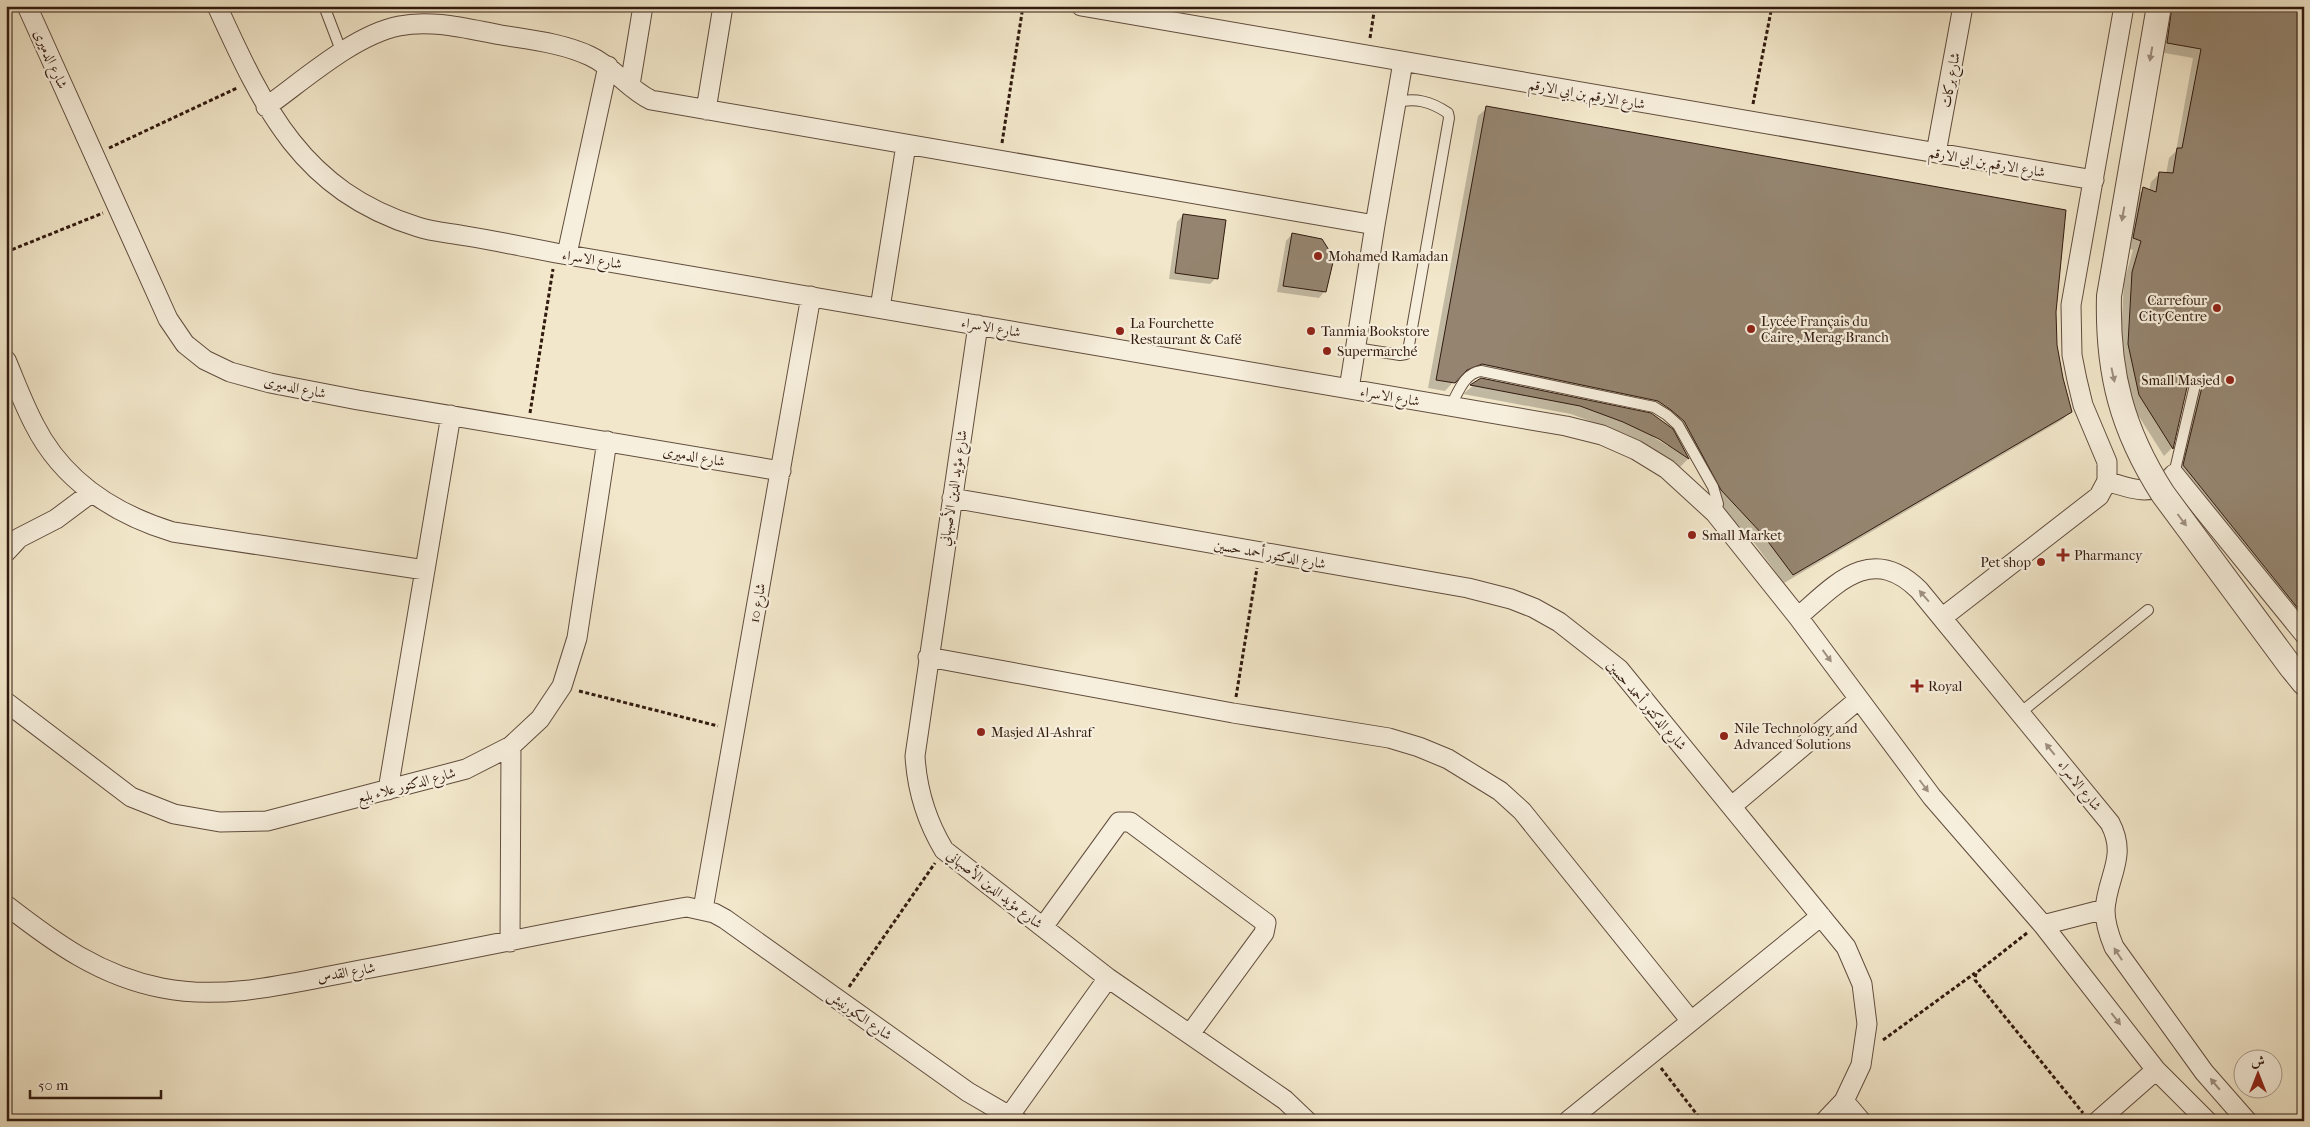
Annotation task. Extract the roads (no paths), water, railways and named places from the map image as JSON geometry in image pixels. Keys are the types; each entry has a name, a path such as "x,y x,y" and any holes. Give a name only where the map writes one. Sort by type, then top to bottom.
{"street":[{"name":"شارع الدميرى","path":"27,6 168,319 185,344 206,360 230,372 358,400 780,471"},
{"name":"شارع الاسراء","path":"217,6 251,81 277,124 302,155 331,183 373,210 419,228 1566,426 1602,435 1636,450 1667,470 1715,513 1798,616 1932,797 2043,925 2156,1070 2207,1121"},
{"path":"630,84 644,6"},
{"path":"706,110 723,6"},
{"name":"شارع الارقم بن ابي الارقم","path":"1081,6 1114,9 1403,62 2094,180"},
{"name":"شارع بركات","path":"1936,153 1963,6"},
{"path":"1943,617 2099,496 2107,481 2107,462 2083,405 2077,380 2071,330 2075,280 2124,6"},
{"path":"2159,6 2109,296 2108,331 2111,366 2118,400 2144,465 2163,494 2298,675"},
{"path":"266,107 342,52 369,36 392,28 432,24 555,45 591,56 608,66 639,94 651,100 1374,225"},
{"path":"1350,390 1374,225 1403,62"},
{"path":"561,254 608,66"},
{"path":"880,308 906,145"},
{"name":"شارع 10","path":"703,909 811,296"},
{"name":"شارع مؤيد الدين الأصبهاني","path":"978,325 915,756 916,781 931,828 944,850 1108,978 1285,1100 1308,1121"},
{"path":"6,360 34,424 50,450 69,473 91,493 117,510 137,520 172,532 425,570"},
{"path":"388,790 451,415"},
{"name":"شارع الدكتور علاء بلبع","path":"6,702 131,796 174,814 220,822 267,821 466,769 511,746 540,719 562,686 577,638 607,441"},
{"path":"2107,481 2133,490 2152,490 2176,477 2304,634"},
{"path":"6,552 19,538 56,520 91,493"},
{"name":"شارع الدكتور أحمد حسين","path":"952,498 1468,588 1511,599 1534,608 1559,622 1619,669 1846,947 1862,984 1867,1024 1861,1065 1844,1101 1825,1121"},
{"name":"شارع الاسراء","path":"1798,616 1842,579 1864,570 1877,569 1900,575 1910,581 1943,617 2105,816 2114,830 2118,852 2105,909 2108,936 2120,958 2204,1072 2247,1121"},
{"path":"928,657 1233,713 1389,738 1419,746 1448,759 1500,791 1522,811 1691,1021"},
{"path":"1732,806 1859,699"},
{"path":"510,942 511,746"},
{"path":"1043,927 1119,822 1130,822 1266,923 1264,933 1190,1034"},
{"name":"شارع القدس","path":"6,906 78,958 119,976 162,988 207,992 252,990 680,908 703,909"},
{"name":"شارع الكورنيش","path":"703,909 725,919 968,1092 1014,1118"},
{"path":"2043,925 2105,909"},
{"path":"1568,1121 1820,916"},
{"path":"1014,1118 1108,978"},
{"path":"2091,1117 2156,1070"},
{"path":"1844,1101 1861,1121"}],"lane":[{"path":"324,6 342,52"},
{"path":"1356,348 1400,355 1406,354 1408,350 1449,118 1448,113 1436,105 1423,100 1396,102"},
{"path":"1450,407 1465,379 1475,372 1481,371 1654,407 1667,415 1682,432 1713,487 1718,504 1715,513"},
{"path":"2176,477 2195,385"},
{"path":"2020,713 2148,610"}],"place":[{"name":"Mohamed Ramadan","path":"1318,256"},
{"name":"Carrefour CityCentre","path":"2217,308"},
{"name":"Lycée Français du Caire , Merag Branch","path":"1751,329"},
{"name":"La Fourchette Restaurant & Café","path":"1120,331"},
{"name":"Tanmia Bookstore","path":"1311,331"},
{"name":"Supermarché","path":"1327,351"},
{"name":"Small Masjed","path":"2230,380"},
{"name":"Small Market","path":"1692,535"},
{"name":"Pharmancy","path":"2063,555"},
{"name":"Pet shop","path":"2041,562"},
{"name":"Royal","path":"1917,686"},
{"name":"Masjed Al-Ashraf","path":"981,732"},
{"name":"Nile Technology and Advanced Solutions","path":"1724,736"}]}
